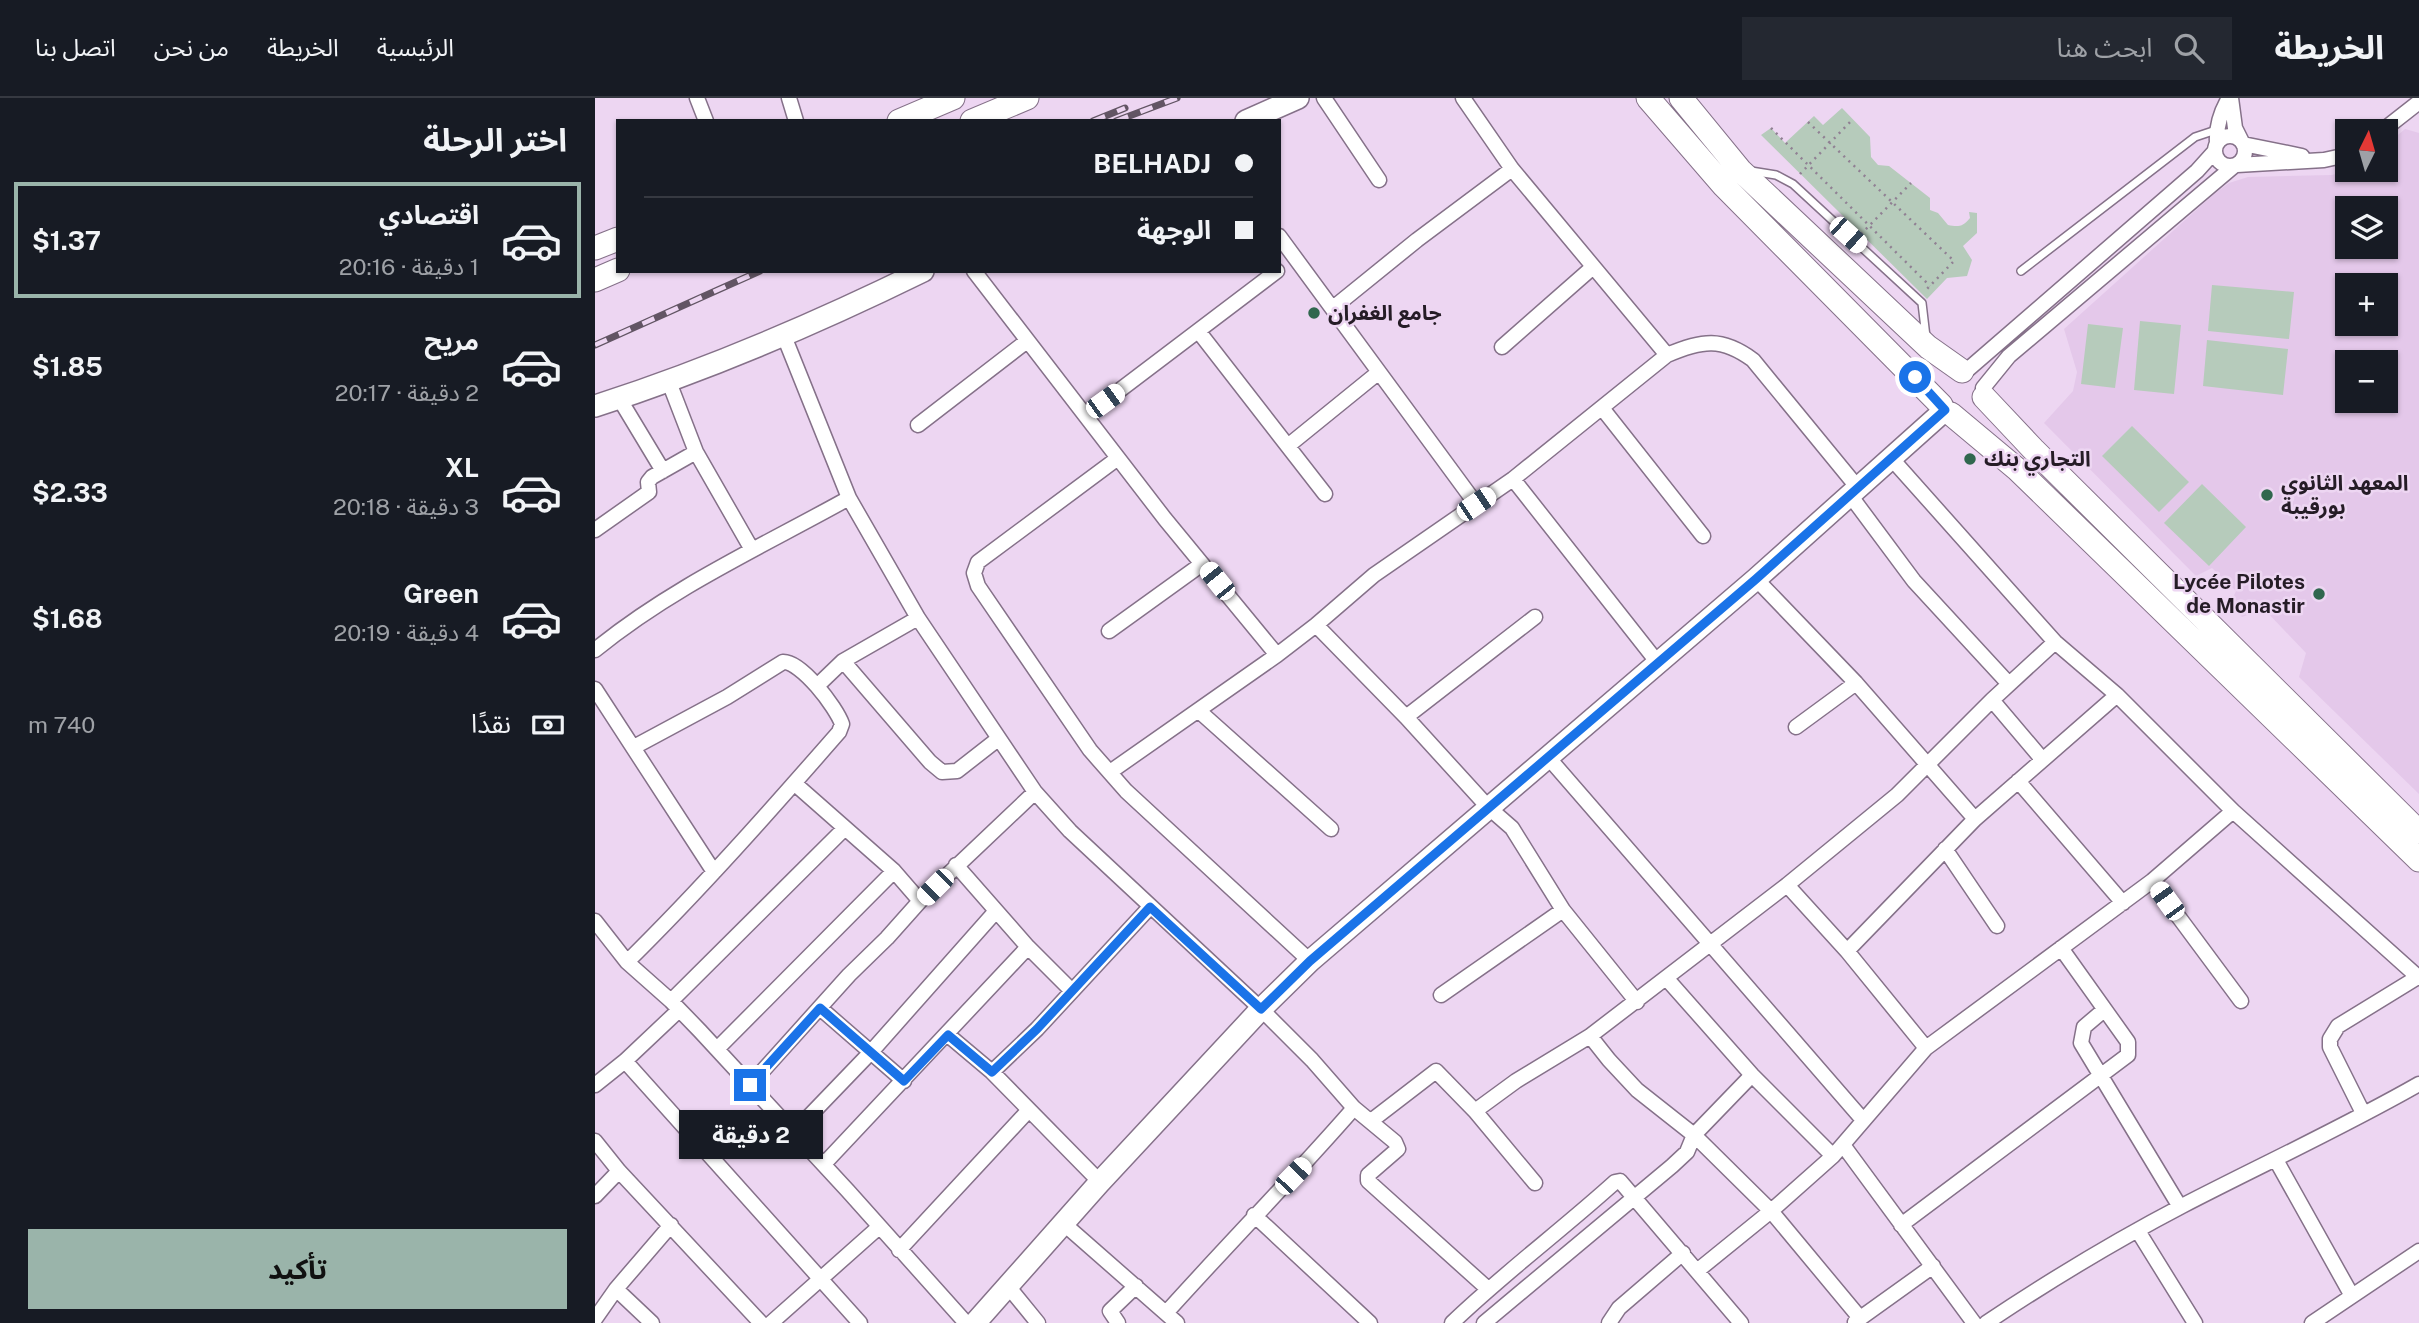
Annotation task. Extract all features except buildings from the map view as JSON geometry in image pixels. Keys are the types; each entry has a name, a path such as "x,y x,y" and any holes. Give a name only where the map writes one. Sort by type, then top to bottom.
{"main road":[{"path":"904,119 953,98"},
{"path":"975,119 997,104 1027,98"},
{"path":"1648,98 1724,186 1946,409 2018,470 2419,860"},
{"path":"1681,98 1740,170 1928,346 1976,377 1983,392 2033,449 2419,832"},
{"path":"595,248 616,240"},
{"path":"595,280 616,271"},
{"path":"1964,371 1955,372 1944,379 1938,391 1946,409 1965,416 1972,414 1978,409 1983,392"}],"street":[{"path":"697,98 704,119"},
{"path":"789,98 795,119"},
{"path":"1251,119 1298,98"},
{"path":"1324,98 1379,180"},
{"path":"1463,98 1512,169 1667,355"},
{"path":"2230,98 2221,111 2216,141 2221,163 2236,165 2335,158"},
{"path":"1983,392 2009,356 2244,158 2243,143 2235,128 2230,98"},
{"path":"2397,119 2419,102"},
{"path":"1964,371 2197,171 2216,141 2229,136 2243,143 2324,160"},
{"path":"1333,308 1417,240 1512,169"},
{"path":"1281,239 1476,504"},
{"path":"1281,268 1294,258"},
{"path":"1502,347 1593,267"},
{"path":"595,406 669,382 784,336 919,273"},
{"path":"976,273 1118,458 1277,655"},
{"path":"1087,415 1274,273"},
{"path":"1199,332 1325,494"},
{"path":"784,336 849,498 918,618 1035,792 1070,831 1261,1009 1312,1060 1354,1108 1398,1145 1393,1153 1368,1175 1369,1181 1488,1289"},
{"path":"918,425 1027,341"},
{"path":"1110,772 1277,655 1374,575 1513,480 1667,355 1690,345 1708,343 1730,346 1753,360 1854,492 1914,581 2009,684"},
{"path":"1289,445 1379,372"},
{"path":"669,382 696,452 751,548"},
{"path":"619,398 663,471"},
{"path":"1602,408 1703,536"},
{"path":"975,1323 1100,1182 1261,1009 1310,961 1756,579 1946,409"},
{"path":"595,530 646,495 649,492 648,482 652,477 696,452"},
{"path":"1118,458 978,562 974,573 978,586 1090,750 1126,791 1310,961"},
{"path":"1891,458 2055,642 2117,695 2233,811 2419,977 2338,1026 2330,1039 2330,1047 2363,1113"},
{"path":"1513,480 1658,663"},
{"path":"595,650 636,619 751,548 849,498"},
{"path":"1109,631 1202,564"},
{"path":"1756,579 1856,684 1975,819"},
{"path":"1406,717 1535,617"},
{"path":"817,686 843,661 918,618"},
{"path":"1316,625 1406,717 1488,807 1512,828 1563,910 1637,1002"},
{"path":"1475,1111 1515,1081 1590,1036 1637,1002 1787,885 1897,794 1992,699 2055,642"},
{"path":"843,661 930,762 943,772 957,771 998,739"},
{"path":"627,962 714,872 839,732 842,723 817,686 794,665 783,662 727,697 634,747"},
{"path":"1796,727 1856,684"},
{"path":"595,689 714,872"},
{"path":"1847,951 1975,819 2117,695"},
{"path":"1992,699 2042,759"},
{"path":"1199,711 1331,829"},
{"path":"1547,757 1863,1120"},
{"path":"2018,781 2123,903"},
{"path":"794,783 894,871 920,901"},
{"path":"750,1085 920,901 1035,792"},
{"path":"1697,1271 1771,1211 1838,1150 1926,1048 2153,881 2233,811"},
{"path":"595,1085 625,1061 845,828"},
{"path":"1945,849 1997,926"},
{"path":"956,865 1028,947 1072,991"},
{"path":"716,1049 894,871"},
{"path":"2153,881 2241,1001"},
{"path":"1787,885 1847,951 1926,1048"},
{"path":"992,1072 1037,1029 1150,907"},
{"path":"1441,995 1563,910"},
{"path":"794,1132 871,1052 996,911"},
{"path":"595,921 627,962 675,1005 824,1164 966,1323"},
{"path":"824,1164 1028,947"},
{"path":"1901,1225 2128,1055 2129,1042 2061,948"},
{"path":"1667,979 1752,1075 1838,1150 1901,1225 1975,1323"},
{"path":"820,1008 904,1081"},
{"path":"2104,1010 2084,1027 2081,1044 2180,1207"},
{"path":"948,1035 992,1072 1100,1182"},
{"path":"1590,1036 1637,1090 1694,1135 1771,1211 1857,1321 1933,1266"},
{"path":"625,1061 860,1323"},
{"path":"1371,1121 1436,1071 1475,1111 1535,1183"},
{"path":"1484,1323 1635,1199 1687,1152 1694,1135 1752,1075"},
{"path":"1986,1323 2036,1289 2180,1207 2418,1087"},
{"path":"1063,1223 1171,1318 1254,1215 1354,1108"},
{"path":"899,1250 1028,1111"},
{"path":"595,1142 761,1323"},
{"path":"2276,1160 2352,1296"},
{"path":"595,1196 619,1171"},
{"path":"1452,1323 1488,1289 1586,1210 1615,1182 1621,1181 1683,1253 1734,1321"},
{"path":"1254,1215 1370,1323"},
{"path":"595,1319 616,1289 671,1225"},
{"path":"772,1323 879,1227"},
{"path":"2138,1231 2195,1323"},
{"path":"2312,1323 2419,1251"},
{"path":"1609,1323 1619,1308 1683,1253"},
{"path":"1007,1285 1038,1323"},
{"path":"1118,1323 1110,1311 1136,1286"},
{"path":"616,1289 652,1323"}],"lane":[{"path":"2021,271 2195,137 2216,141"}],"path":[{"path":"1800,174 1852,120"},
{"path":"1808,122 1954,261 1922,294"},
{"path":"1771,128 1930,286"},
{"path":"1861,234 1911,184"}],"shaded area":[{"name":"المعهد الثانوي بورقيبة","path":"2405,129 2419,133 2419,794 2299,677 2306,653 2264,609 2242,617 2230,604 2236,591 2212,568 2196,576 2044,423 2073,391 2077,372 2064,329 2214,194 2229,183 2248,177 2335,174 2335,182 2398,182 2398,135"}],"green space":[{"path":"1842,108 1870,137 1871,157 1878,165 1889,166 1930,198 1930,210 1938,213 1948,225 1963,225 1970,218 1969,212 1977,213 1977,233 1963,246 1972,260 1967,276 1947,278 1927,299 1761,135 1771,128 1785,143 1814,116 1823,125"},
{"path":"2212,285 2294,292 2289,339 2208,331"},
{"path":"2140,321 2181,325 2174,394 2134,390"},
{"path":"2088,324 2123,328 2115,388 2081,384"},
{"path":"2207,340 2288,349 2283,395 2203,386"},
{"path":"2132,426 2189,482 2159,512 2102,456"},
{"path":"2202,484 2246,527 2209,566 2164,523"}],"railway":[{"path":"1121,119 1177,98"},
{"path":"1098,119 1125,108"},
{"path":"595,345 756,273"}],"place":[{"name":"جامع الغفران","path":"1314,313"},
{"name":"التجاري بنك","path":"1970,459"},
{"name":"المعهد الثانوي بورقيبة","path":"2267,495"},
{"name":"Lycée Pilotes de Monastir","path":"2319,594"}],"route":[{"path":"750,1085 820,1008 904,1081 948,1035 992,1072 1037,1029 1150,907 1261,1009 1310,961 1756,579 1945,410 1915,377"}]}
